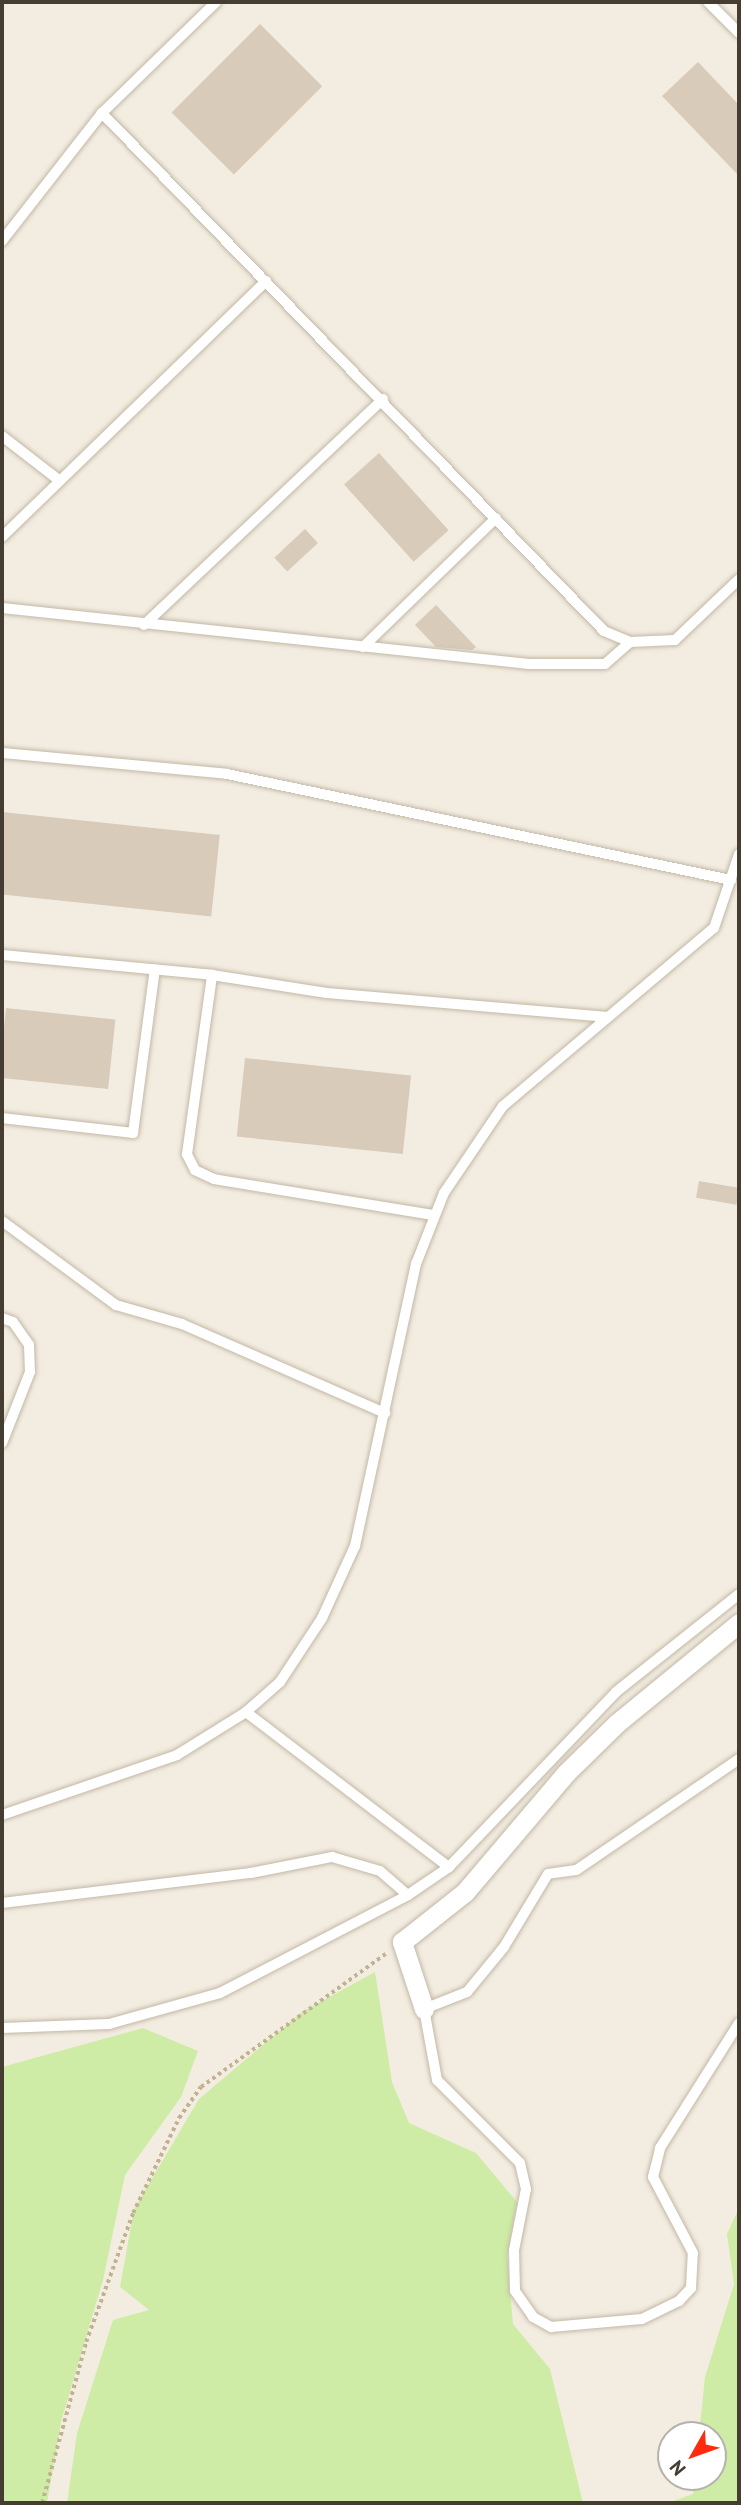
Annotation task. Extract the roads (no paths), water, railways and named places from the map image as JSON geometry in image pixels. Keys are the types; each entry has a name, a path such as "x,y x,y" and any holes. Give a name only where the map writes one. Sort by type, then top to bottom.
{"street":[{"path":"424,2009 402,1942 465,1892 566,1773 617,1723 739,1623"}],"lane":[{"path":"2,241 102,113 216,2"},
{"path":"708,2 739,33"},
{"path":"102,113 383,399 604,631 630,642 675,640 739,579"},
{"path":"2,537 266,282"},
{"path":"144,625 383,399"},
{"path":"2,436 60,481"},
{"path":"363,647 496,518"},
{"path":"2,608 363,647 588,666 605,664 630,642"},
{"path":"2,753 227,774 731,880"},
{"path":"2,1815 177,1755 246,1712 280,1682 322,1618 355,1546 416,1264 433,1214 503,1106 608,1017 663,976 715,928 738,859"},
{"path":"2,956 212,975 327,992 608,1017"},
{"path":"2,1118 133,1133 155,970"},
{"path":"212,975 187,1154 195,1170 214,1179 433,1214"},
{"path":"2,1222 116,1306 182,1324 385,1413"},
{"path":"2,1318 13,1322 29,1345 30,1372 2,1443"},
{"path":"2,2028 109,2024 220,1993 408,1895 449,1867 616,1692 739,1594"},
{"path":"246,1712 449,1867"},
{"path":"739,1759 576,1870 548,1874 504,1947 467,1992 424,2009 437,2080 520,2163 526,2189 514,2250 516,2291 533,2316 551,2327 642,2319 679,2301 691,2288 693,2253 653,2177 660,2148 739,2023"},
{"path":"2,1903 251,1873 332,1857 380,1871 408,1895"}]}
